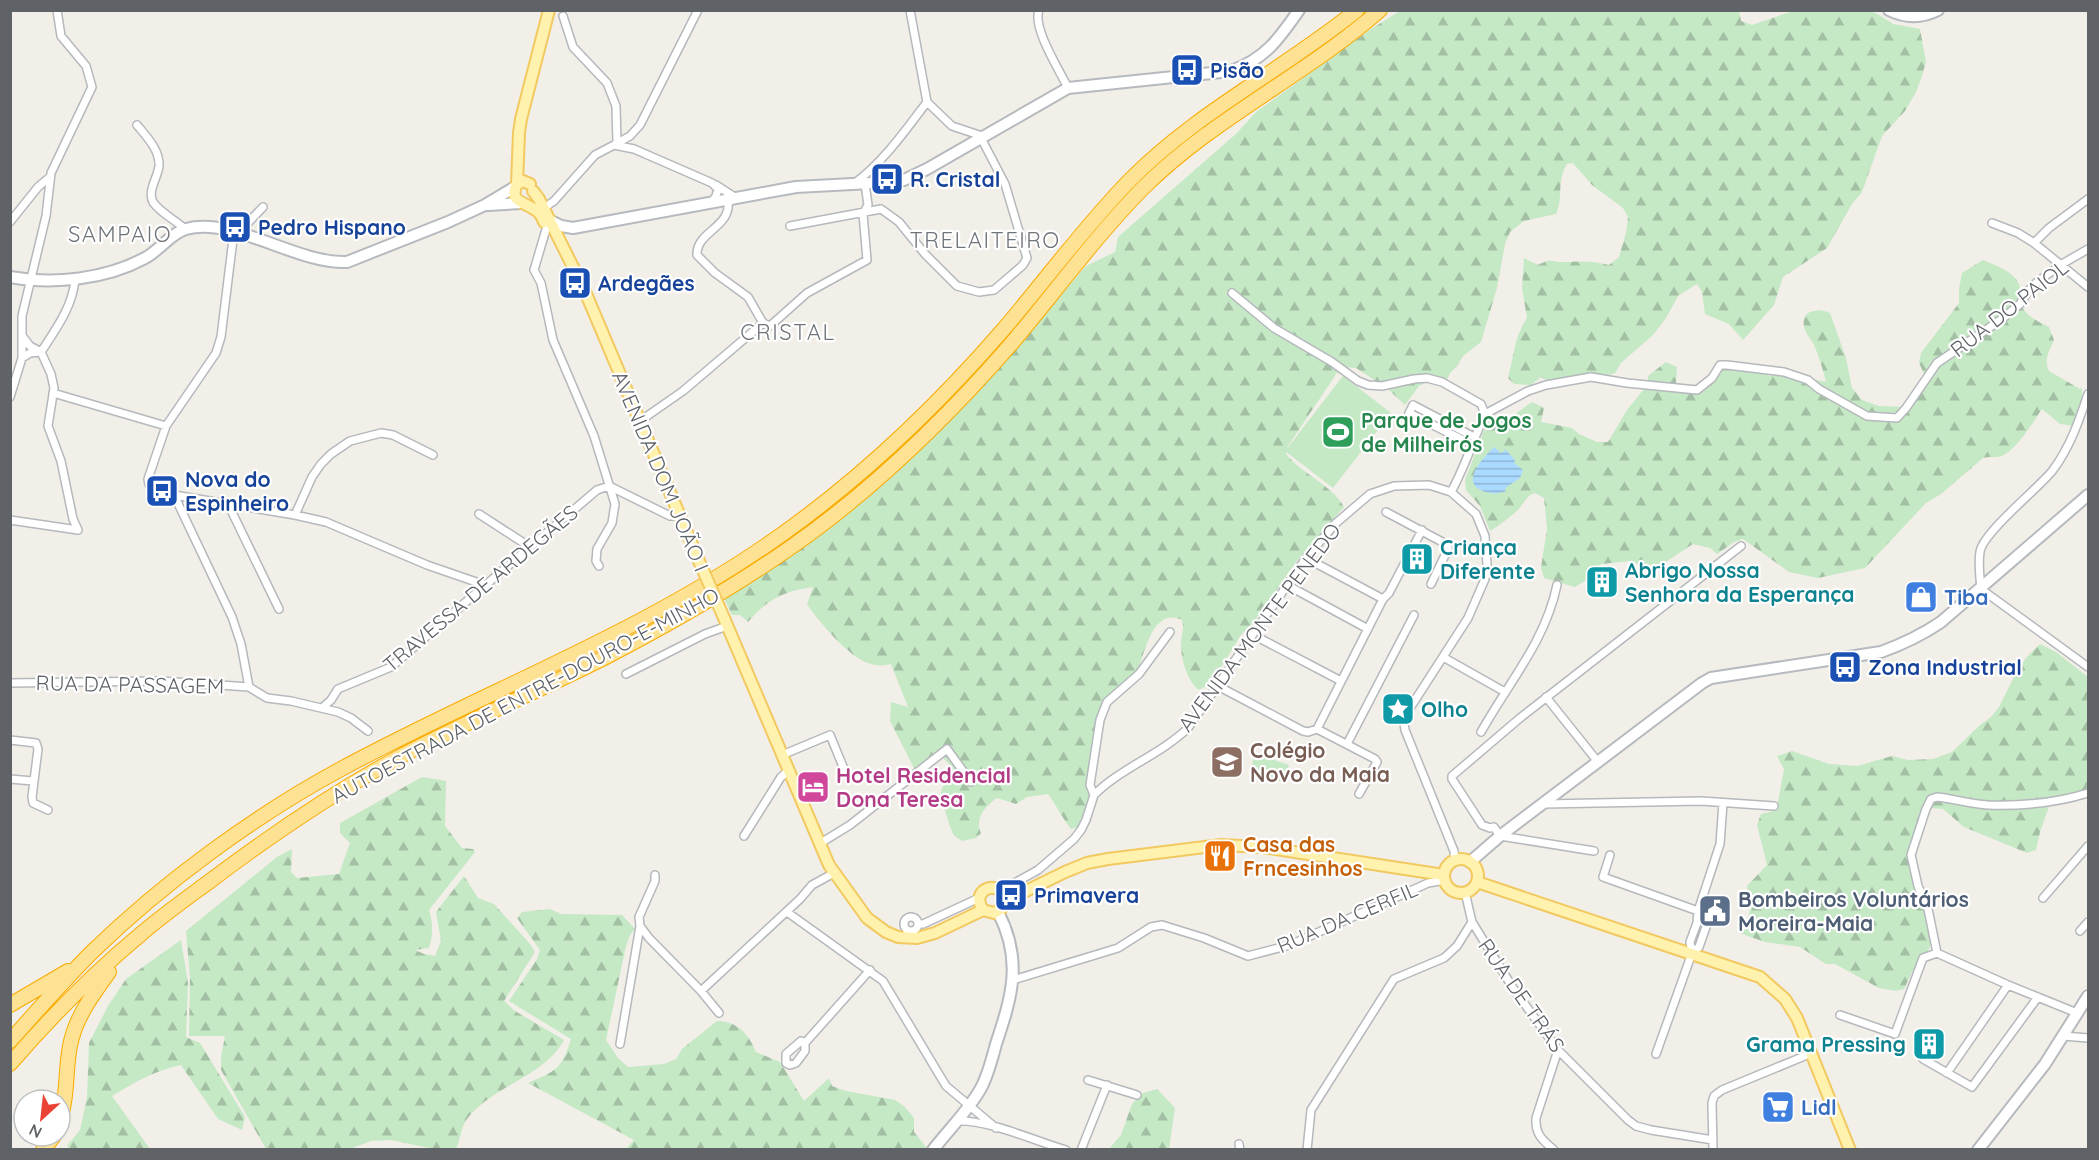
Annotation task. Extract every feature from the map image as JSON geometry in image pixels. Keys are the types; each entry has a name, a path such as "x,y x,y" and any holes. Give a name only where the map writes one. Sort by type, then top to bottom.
{"highway":[{"name":"AUTOESTRADA DE ENTRE-DOURO-E-MINHO","path":"10,1041 91,953 186,872 267,815 316,783 405,735 646,619 741,563 811,514 886,452 937,402 1004,329 1114,197 1148,163 1198,122 1320,39 1357,10"},
{"name":"AUTOESTRADA DE ENTRE-DOURO-E-MINHO","path":"10,1064 45,1025 139,936 242,857 327,799 430,741 602,659 661,628 751,574 811,532 879,478 950,411 1016,338 1110,225 1161,172 1198,141 1319,58 1380,10"},
{"path":"66,1088 70,1045 79,1019 97,990 139,936"},
{"path":"10,1005 67,972 91,953"}],"main road":[{"path":"516,185 523,181 531,187 533,198 523,203 516,198 516,185 518,147 521,119 549,10"},
{"name":"AVENIDA DOM JOÃO I","path":"518,147 531,187 544,208 552,229 584,289 819,844 834,873 867,918 886,932 898,937 917,938 935,933 983,910"},
{"name":"AVENIDA DOM JOÃO I","path":"523,203 538,211 552,229"},
{"path":"1001,907 1003,894 997,888 988,888 981,893 980,906 990,913 1001,907 1022,893 1075,867 1097,860 1221,846 1262,847 1444,878"},
{"path":"1463,859 1470,862 1478,873 1477,882 1472,888 1465,892 1454,891 1448,887 1444,878 1449,864 1463,859"},
{"path":"1477,882 1692,952 1753,973 1766,981 1792,1009 1850,1149"}],"street":[{"path":"10,398 22,358 22,316 46,216 50,177 92,87 86,66 61,36 57,10"},
{"path":"544,208 554,201 595,155 630,136 640,125 698,10"},
{"path":"790,226 881,209 899,222 925,254 957,286 979,292 994,290 1023,265 1027,258 1005,184 981,138 979,135 952,126 927,102 910,10"},
{"path":"1039,10 1037,15 1039,29 1068,88"},
{"path":"552,229 573,228 796,187 878,184 904,180 1068,88 1231,71 1248,65 1264,54 1299,10"},
{"path":"1889,10 1911,16 1924,16 1938,10"},
{"path":"563,16 573,47 607,83 616,106 615,143"},
{"path":"860,184 927,102"},
{"path":"137,125 158,156 159,165 151,199 156,206 185,229"},
{"path":"615,143 705,179 732,199"},
{"path":"10,222 38,187 50,177"},
{"path":"640,421 683,391 807,293 867,260 863,214 868,205 860,184"},
{"path":"10,277 29,280 75,279 106,272 147,258 185,229 209,228 238,233 296,253 330,262 347,262 485,205 516,185"},
{"path":"711,203 716,196 717,187"},
{"path":"732,199 727,216 699,244 697,255 716,273 748,297 766,324"},
{"path":"2034,243 2049,228 2088,199"},
{"path":"485,205 523,203"},
{"path":"263,207 238,233 216,353 166,426 148,485 152,490 174,495 295,514 326,522 427,565 485,585"},
{"path":"1992,223 2018,232 2062,264 2088,287"},
{"path":"573,228 561,226 552,229 541,247 534,270 541,283 549,328 594,436 615,504 612,523 597,549 599,567"},
{"path":"541,247 552,229"},
{"name":"RUA DO PAIOL","path":"1485,414 1528,391 1546,385 1591,377 1697,390 1712,378 1720,365 1727,365 1784,372 1808,380 1819,389 1867,416 1897,418 1936,363 2002,319 2020,304 2029,290 2062,264 2088,249"},
{"path":"41,352 63,318 75,279"},
{"path":"1232,293 1274,328 1344,370 1358,381 1368,385 1382,386 1427,378 1442,382 1481,404 1485,414 1473,440 1463,472 1452,492 1469,506 1481,524 1485,536 1487,565 1485,579 1468,618 1410,708 1404,723 1454,850 1455,860"},
{"path":"10,520 78,530 73,519 61,461 48,426 53,393 51,375 41,352 23,337"},
{"path":"22,358 30,353 41,352"},
{"path":"53,393 166,426"},
{"path":"1980,589 1980,549 1998,525 2051,472 2065,454 2088,394"},
{"path":"1413,405 1473,440 1409,412 1413,405"},
{"path":"295,514 312,477 321,464 350,441 381,433 393,435 433,455"},
{"name":"AVENIDA MONTE PENEDO","path":"1094,795 1103,786 1179,736 1197,716 1216,685 1306,558 1335,524 1370,494 1394,486 1419,485 1429,485 1452,492"},
{"path":"609,486 670,516 680,516"},
{"name":"TRAVESSA DE ARDEGÃES","path":"322,708 331,700 338,688 391,668 593,492 609,486"},
{"path":"174,495 232,617 241,644 249,687 267,698 322,708 351,718 368,731"},
{"path":"1470,862 1500,836 1711,678 1881,652 1924,634 1980,589 2088,495"},
{"path":"228,504 279,609"},
{"path":"1386,512 1448,544 1449,549 1431,584"},
{"path":"479,514 530,548"},
{"path":"1216,685 1303,731 1317,729 1383,599 1389,593 1422,530"},
{"path":"1594,851 1500,836 1494,827 1482,825 1452,776 1546,697 1741,546"},
{"path":"1306,558 1383,599"},
{"path":"1287,585 1368,629"},
{"path":"1481,732 1539,639 1548,618 1557,585"},
{"path":"1980,589 2088,667"},
{"path":"1347,744 1414,615"},
{"path":"626,674 726,622"},
{"path":"1000,891 1038,870 1074,839 1086,820 1094,795 1090,784 1100,720 1107,702 1139,674 1170,632"},
{"path":"1261,639 1341,681"},
{"path":"1443,657 1505,692"},
{"name":"RUA DA PASSAGEM","path":"10,683 160,681 249,687"},
{"path":"1546,697 1598,762"},
{"path":"1317,729 1377,762 1359,794"},
{"path":"782,755 830,735 844,769"},
{"path":"10,740 36,743 38,749 33,781 33,803 48,810"},
{"path":"819,844 850,825 947,749 971,782"},
{"path":"744,836 781,777 788,771"},
{"path":"10,778 33,781"},
{"path":"1937,953 1928,909 1918,886 1911,855 1931,799 1937,797 1987,805 2067,800 2088,793"},
{"path":"1544,804 1723,803 1774,806"},
{"path":"1698,911 1720,844 1723,803"},
{"path":"2043,898 2088,846"},
{"path":"1610,855 1603,877 1698,911 1707,924 1700,947 1692,952 1656,1054"},
{"path":"701,991 787,912 812,885 834,873"},
{"path":"620,1044 640,926 639,917 655,881 655,875"},
{"name":"RUA DA CERFIL","path":"1013,980 1118,948 1151,927 1162,925 1204,938 1248,956 1290,945 1444,878"},
{"path":"1015,882 1022,893"},
{"name":"RUA DE TRÁS","path":"1465,892 1472,922 1513,988 1558,1050 1636,1126 1713,1140"},
{"path":"918,924 923,924 979,898"},
{"path":"933,1149 983,1084 1010,1002 1014,960 1001,907"},
{"path":"787,912 883,981 946,1086 996,1128"},
{"path":"1307,1149 1311,1110 1394,979 1444,958 1457,946 1472,922"},
{"path":"2080,931 2088,922"},
{"path":"640,926 719,1012"},
{"path":"1840,1015 1895,1034 1923,958 1937,953 2008,986 2077,1013"},
{"path":"805,1043 870,970"},
{"path":"1947,1072 2008,986"},
{"path":"1978,1149 2045,1064 2088,996"},
{"path":"1923,1059 1972,1087 2038,997"},
{"path":"2063,1036 2088,1038"},
{"path":"1554,1149 1538,1134 1535,1127 1558,1050"},
{"path":"1713,1149 1712,1103 1714,1096 1722,1090 1812,1053"},
{"path":"1088,1080 1137,1095"},
{"path":"1081,1149 1107,1085"},
{"path":"955,1121 969,1121 996,1128 1038,1146 1066,1149"}],"green space":[{"path":"1739,10 1741,21 1752,25 1793,11 1869,10 1893,24 1920,29 1926,62 1916,92 1905,111 1882,136 1862,192 1852,204 1827,248 1783,277 1774,305 1743,340 1729,324 1705,314 1702,292 1697,284 1678,296 1653,335 1621,363 1615,373 1600,378 1566,380 1558,387 1541,377 1531,385 1514,384 1508,378 1517,340 1527,318 1522,288 1524,258 1538,265 1550,261 1609,265 1619,257 1626,233 1628,217 1623,208 1592,185 1573,163 1567,164 1562,177 1560,201 1556,214 1524,221 1510,232 1481,342 1463,356 1445,384 1431,380 1419,386 1405,405 1388,389 1356,368 1341,367 1288,446 1286,454 1300,468 1332,492 1344,507 1296,562 1253,623 1241,635 1212,682 1199,690 1189,677 1182,653 1182,620 1171,618 1162,621 1155,628 1133,681 1106,707 1097,720 1091,787 1078,827 1071,829 1048,794 1027,797 1016,804 997,798 982,813 979,823 981,833 976,838 962,841 953,833 941,793 952,767 942,757 935,758 915,770 890,721 891,702 908,707 891,664 868,663 852,654 834,638 807,604 813,587 777,597 762,607 748,622 740,615 732,615 724,598 815,537 900,468 962,408 1086,266 1115,252 1118,237 1237,133 1256,112 1371,29 1400,11"},
{"path":"1983,260 2013,275 2020,286 2020,304 2030,316 2049,327 2054,340 2048,355 2047,367 2049,371 2080,389 2082,388 2083,420 2076,426 2060,424 2042,409 2024,436 2007,453 1983,458 1941,494 1926,503 1865,568 1818,578 1789,572 1743,539 1734,542 1717,554 1710,548 1693,544 1661,565 1647,567 1630,561 1601,564 1588,579 1575,587 1544,578 1541,567 1547,529 1544,498 1535,493 1532,494 1518,510 1490,531 1480,506 1466,490 1465,480 1487,422 1507,420 1532,402 1544,408 1541,422 1572,428 1579,434 1597,442 1608,442 1627,410 1647,388 1648,376 1666,362 1677,367 1676,383 1689,390 1704,388 1717,371 1728,367 1756,369 1769,376 1784,373 1826,382 1816,349 1804,325 1806,316 1813,311 1830,313 1846,358 1852,388 1862,400 1879,406 1904,407 1925,376 1919,363 1921,353 1959,303 1962,273"},
{"name":"Parque de Jogos de Milheirós","path":"1343,376 1391,413 1333,488 1285,451"},
{"path":"2040,644 2056,652 2088,677 2088,793 2051,801 2036,850 2027,853 1964,827 1943,809 1931,808 1925,812 1917,838 1916,853 1932,940 1929,949 1912,972 1904,989 1896,991 1879,988 1835,964 1826,964 1800,947 1765,942 1742,934 1751,908 1747,886 1767,865 1757,825 1761,814 1774,811 1778,802 1784,769 1777,756 1792,751 1829,764 1857,766 1892,756 1908,760 1933,759 1952,752 1991,717 2026,658"},
{"path":"1255,754 1289,765 1283,782 1250,771"},
{"path":"422,777 446,781 445,826 462,848 473,849 475,852 429,910 432,929 429,948 415,950 435,956 441,941 436,912 464,876 478,898 494,904 535,952 504,1001 515,1011 564,1040 544,1063 490,1098 467,1119 456,1149 434,1149 391,1140 371,1141 350,1149 266,1149 221,1070 225,1036 189,1036 190,977 186,931 277,857 292,849 291,872 297,878 339,874 350,843 340,833 340,823"},
{"path":"550,909 561,914 622,915 635,929 626,946 606,1040 618,1058 628,1067 664,1064 676,1059 682,1049 717,1021 724,1022 736,1026 746,1034 756,1052 780,1062 804,1101 829,1078 832,1086 846,1091 895,1100 904,1106 914,1118 914,1132 926,1147 925,1149 626,1149 634,1140 528,1083 557,1068 571,1039 509,1001 537,959 540,950 517,918 522,912"},
{"path":"181,940 188,983 186,1037 200,1043 245,1117 242,1130 218,1119 181,1065 136,1082 112,1096 150,1149 70,1148 72,1148 72,1140 80,1130 87,1098 89,1043 108,1006 126,979"},
{"path":"1157,1089 1175,1108 1169,1149 1108,1150 1121,1135 1132,1104 1143,1093"}],"water":[{"path":"1494,447 1501,453 1506,450 1515,460 1514,463 1523,470 1520,478 1505,488 1506,491 1496,493 1478,488 1473,477 1479,464"}],"place":[{"name":"Pisão","path":"1187,70"},
{"name":"R. Cristal","path":"887,179"},
{"name":"Pedro Hispano","path":"235,227"},
{"name":"Ardegães","path":"575,283"},
{"name":"Parque de Jogos de Milheirós","path":"1338,432"},
{"name":"Nova do Espinheiro","path":"162,491"},
{"name":"Criança Diferente","path":"1417,559"},
{"name":"Abrigo Nossa Senhora da Esperança","path":"1602,582"},
{"name":"Tiba","path":"1921,597"},
{"name":"Zona Industrial","path":"1845,667"},
{"name":"Olho","path":"1398,709"},
{"name":"Colégio Novo da Maia","path":"1227,762"},
{"name":"Hotel Residencial Dona Teresa","path":"813,787"},
{"name":"Casa das Frncesinhos","path":"1220,856"},
{"name":"Primavera","path":"1011,895"},
{"name":"Bombeiros Voluntários Moreira-Maia","path":"1715,911"},
{"name":"Grama Pressing","path":"1929,1044"},
{"name":"Lidl","path":"1778,1107"}],"district":[{"name":"SAMPAIO","path":"120,234"},
{"name":"TRELAITEIRO","path":"985,240"},
{"name":"CRISTAL","path":"788,332"}]}
